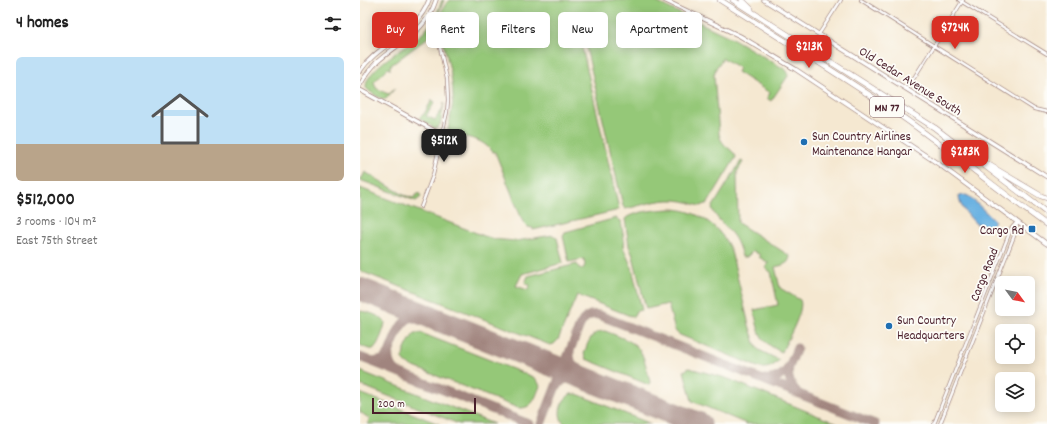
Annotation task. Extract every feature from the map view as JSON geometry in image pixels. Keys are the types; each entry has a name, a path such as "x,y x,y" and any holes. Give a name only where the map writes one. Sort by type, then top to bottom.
{"highway":[{"name":"MN 77","path":"720,0 850,82 902,117 1047,225"},
{"name":"MN 77","path":"733,0 897,103 963,148 1047,212"},
{"path":"742,0 758,15"},
{"path":"963,148 1018,183 1047,198"}],"street":[{"path":"360,70 372,57 416,22 429,0"},
{"path":"360,85 377,62 421,27 430,16 436,0"},
{"path":"664,0 740,36 789,66 940,165 1047,244"},
{"name":"Old Cedar Avenue South","path":"764,0 1047,177"},
{"path":"819,34 841,0"},
{"path":"861,0 1034,108 1047,112"},
{"path":"907,89 935,46 961,1 1047,54"},
{"path":"421,207 432,180 447,112 448,90 440,48"},
{"path":"360,90 442,135"},
{"name":"Cargo Road","path":"934,424 1012,229 1017,222"},
{"name":"Cargo Road","path":"940,424 1016,231 1017,222"}],"green space":[{"path":"442,0 444,0 440,10 437,12"},
{"path":"449,0 652,0 677,12 616,12 616,48 702,48 702,24 732,38 786,70 788,76 771,101 767,98 770,93 737,72 739,68 723,58 716,68 714,75 719,134 722,142 735,154 736,157 708,203 701,206 683,201 668,200 625,209 623,206 586,48 608,48 608,12 558,12 558,48 582,48 619,209 533,230 533,228 528,227 523,222 495,152 481,142 448,131 453,88 444,48 479,48 479,12 442,12"},
{"path":"426,29 426,39 418,45 418,37"},
{"path":"403,48 414,48 390,66 390,70 388,68 374,82 376,88 388,94 395,88 386,99 384,99 373,94 366,88 367,80 372,73"},
{"path":"432,100 435,102 426,116 435,120 443,108 444,103 440,125 437,128 434,128 419,118 424,114"},
{"path":"741,161 743,162 737,172 738,223 790,256 787,263 775,267 780,288 800,300 801,305 798,318 782,352 774,348 761,336 754,310 778,305 771,272 765,268 769,263 753,251 747,257 742,257 735,239 713,212 712,208"},
{"path":"365,172 404,195 413,198 419,193 421,197 416,201 360,180"},
{"path":"360,188 492,239 516,241 553,235 557,238 563,263 522,274 516,286 528,290 530,285 525,283 528,276 577,264 579,268 583,269 585,265 584,259 569,262 563,236 565,232 616,218 621,222 624,239 623,247 632,268 642,310 636,311 633,317 577,295 558,340 554,344 550,345 360,271"},
{"path":"674,209 683,210 700,217 715,228 727,242 731,251 749,325 756,346 759,350 779,360 773,365 766,368 760,368 680,335 675,331 668,304 646,309 633,256 629,246 625,219 641,212"},
{"path":"360,311 374,314 385,322 379,341 373,349 368,349 360,345"},
{"path":"600,331 605,331 633,343 638,348 644,360 650,382 649,385 586,359 584,354 593,335"},
{"path":"415,333 421,333 533,377 537,380 540,386 533,402 527,407 518,408 409,365 404,360 403,354"},
{"path":"689,368 726,378 838,424 747,424 692,401 684,371"},
{"path":"360,371 494,424 459,424 360,385"},
{"path":"360,393 439,424 367,424 370,419 360,412"},
{"path":"571,394 577,394 651,424 564,424 560,416 562,403"}],"water":[{"path":"966,195 995,221 992,226 976,224 968,215 959,200 959,196"}],"taxiway":[{"path":"541,424 580,325 588,316 593,315 599,315 875,424"},
{"path":"389,353 396,335 404,322 417,316 437,320"},
{"path":"789,367 797,348"},
{"path":"556,387 564,380 573,377 593,381 576,370 571,362 570,351"},
{"path":"373,362 383,360 389,353 390,364 397,371"},
{"path":"360,357 529,424"},
{"path":"765,379 778,377 789,367 788,374 790,381 797,392"}],"runway":[{"path":"360,289 700,424"}],"place":[{"name":"Sun Country Airlines Maintenance Hangar","path":"804,142"},
{"name":"Cargo Rd","path":"1032,229"},
{"name":"Sun Country Headquarters","path":"889,326"}]}
